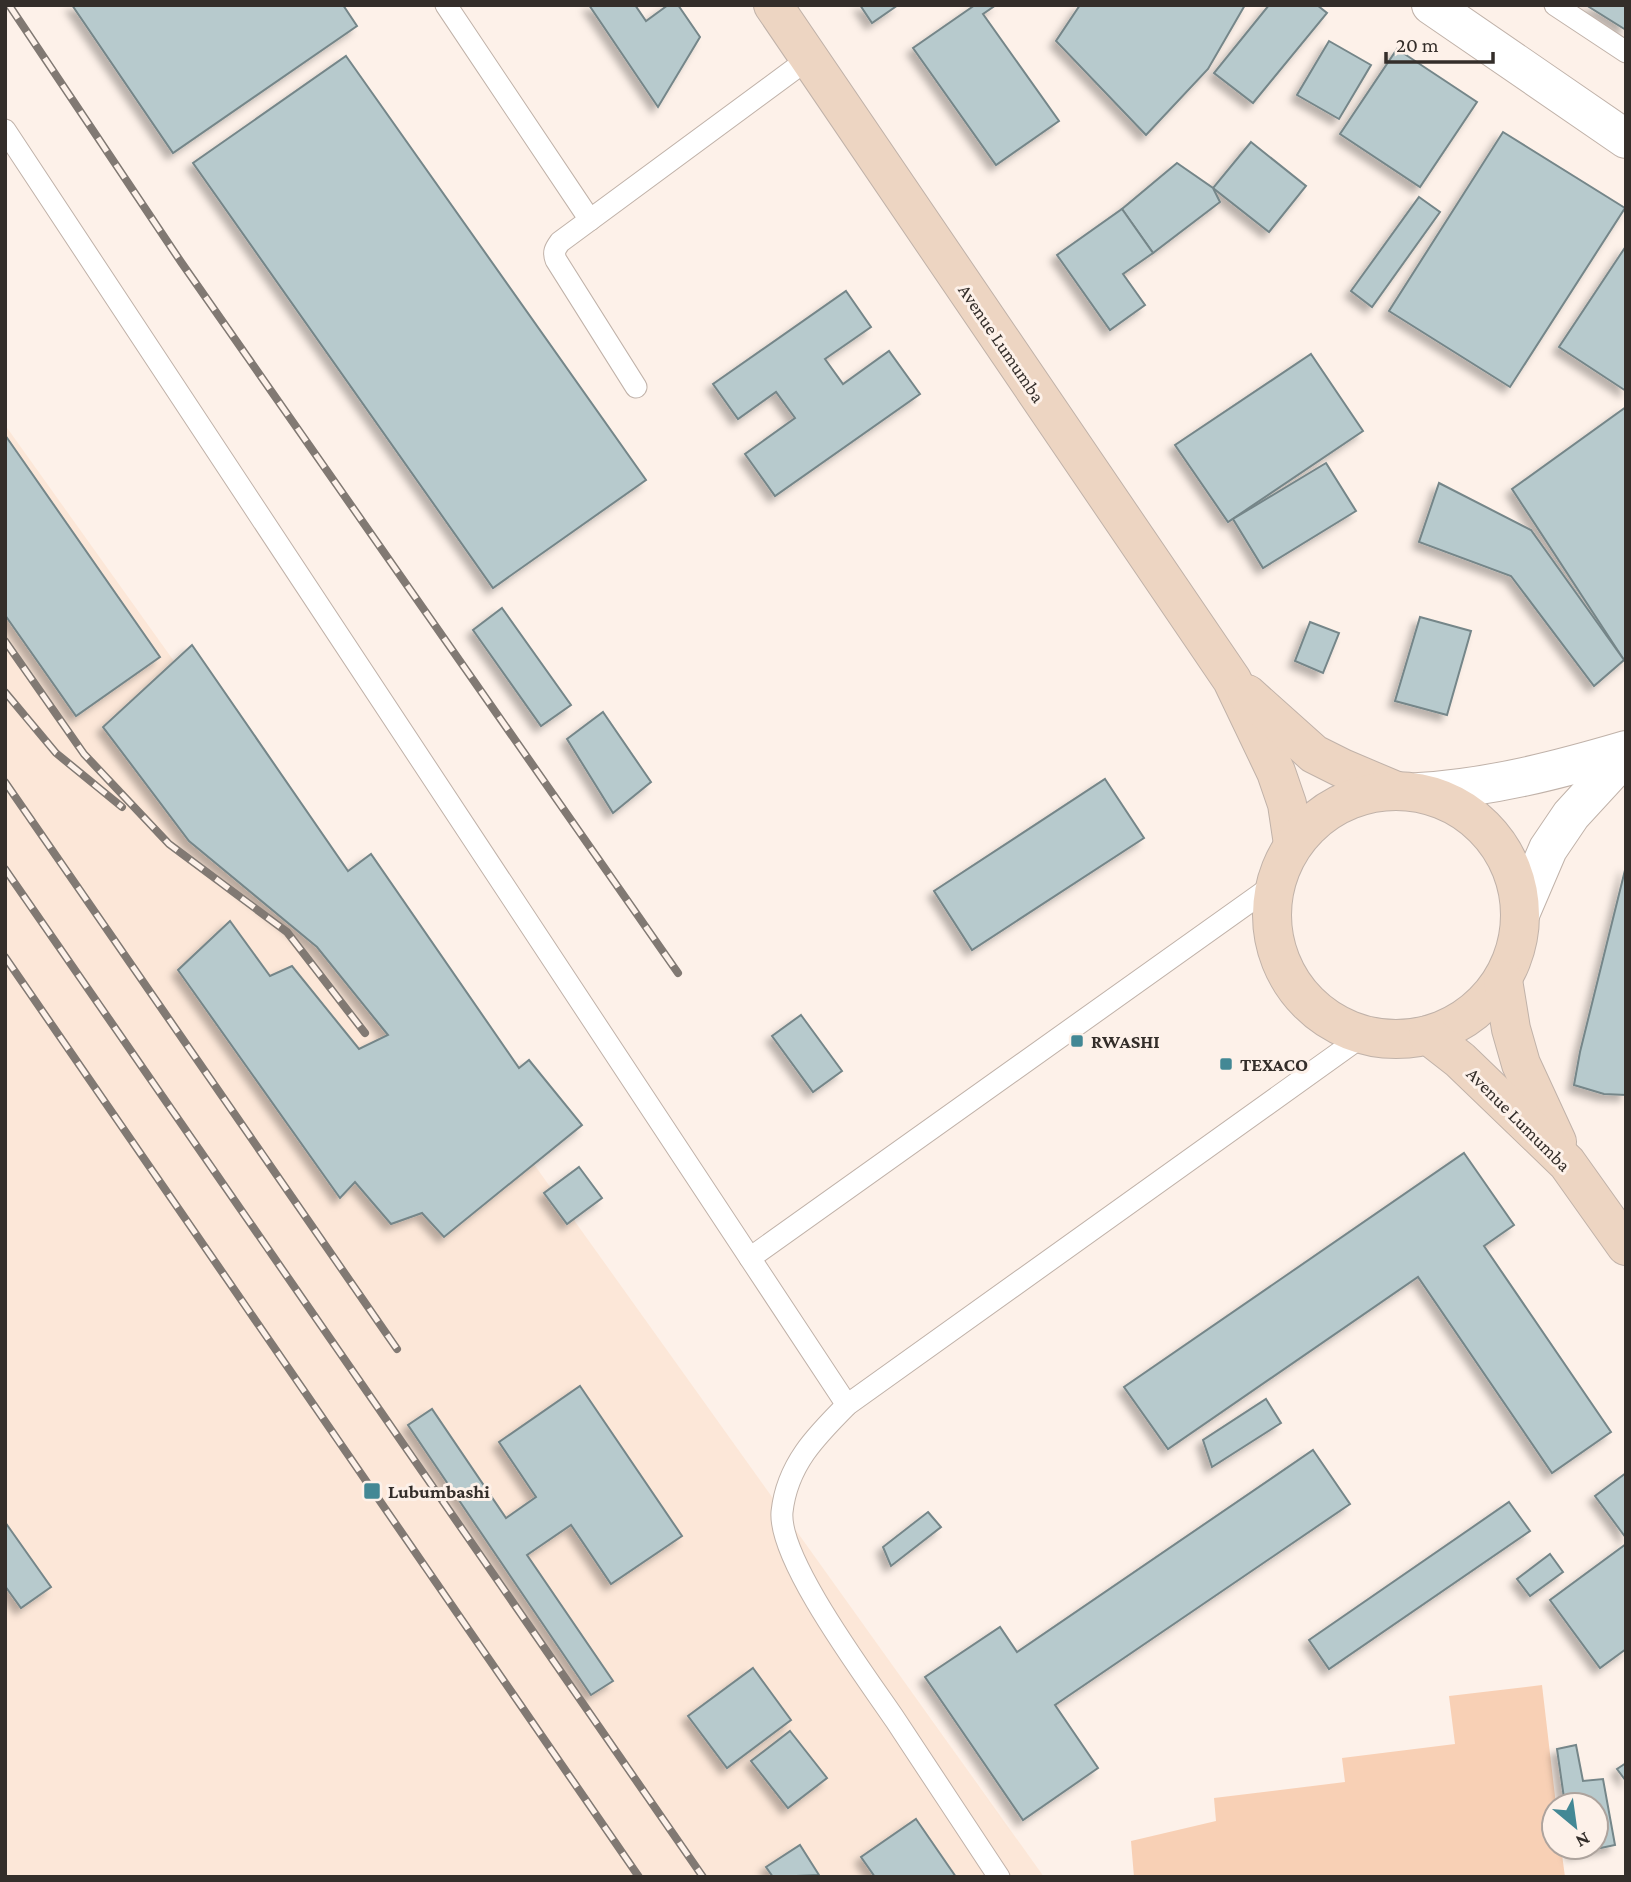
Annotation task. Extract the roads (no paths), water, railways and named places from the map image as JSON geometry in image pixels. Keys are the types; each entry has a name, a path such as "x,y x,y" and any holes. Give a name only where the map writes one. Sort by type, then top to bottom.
{"main road":[{"name":"Avenue Lumumba","path":"773,5 1232,680"},
{"path":"1232,680 1314,754 1342,768 1407,791 1443,799 1465,810 1484,826 1500,845 1511,865 1519,888 1520,936 1503,980 1489,999 1450,1027 1428,1035 1396,1040 1364,1035 1341,1027 1302,998 1288,978 1278,956 1272,931 1272,907 1276,883 1293,844 1308,827 1346,801 1370,793 1407,791"},
{"path":"1232,680 1276,772 1287,804 1293,844"},
{"path":"1503,980 1511,1029 1521,1064 1567,1163"},
{"name":"Avenue Lumumba","path":"1428,1035 1460,1060 1567,1163 1626,1246"}],"street":[{"path":"1442,8 1626,139"},
{"path":"1407,791 1451,790 1557,771 1626,752"},
{"path":"1521,912 1548,849 1571,815 1626,752"}],"lane":[{"path":"446,5 590,220"},
{"path":"1555,5 1626,52"},
{"path":"636,387 554,255 560,242 808,59"},
{"path":"5,130 847,1405"},
{"path":"750,1258 1276,883"},
{"path":"999,1877 814,1598 785,1533 782,1513 795,1466 812,1441 847,1405 1364,1035"}],"railway":[{"path":"9,5 181,262 678,973"},
{"path":"5,641 84,754 169,844 287,932 365,1033"},
{"path":"5,692 56,753 122,807"},
{"path":"5,782 397,1349"},
{"path":"5,869 703,1877"},
{"path":"5,957 639,1877"}],"place":[{"name":"RWASHI","path":"1077,1041"},
{"name":"TEXACO","path":"1226,1064"},
{"name":"Lubumbashi","path":"372,1491"}]}
